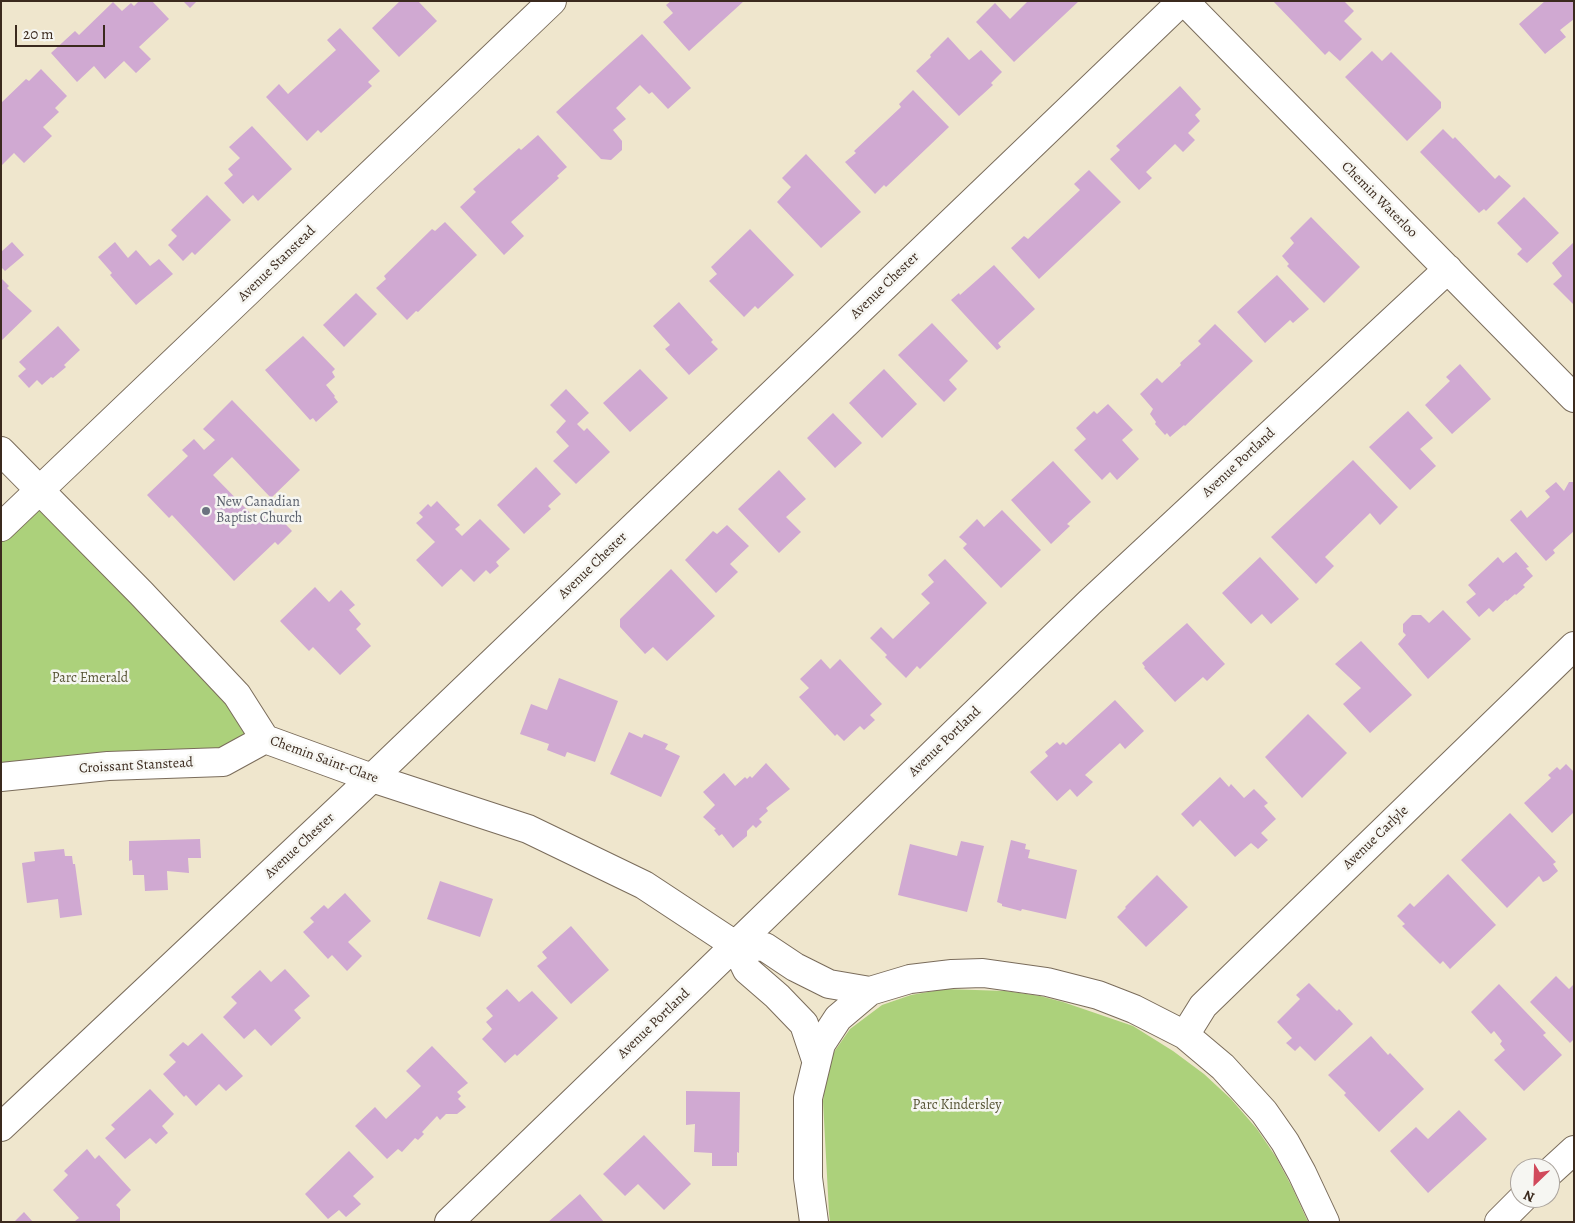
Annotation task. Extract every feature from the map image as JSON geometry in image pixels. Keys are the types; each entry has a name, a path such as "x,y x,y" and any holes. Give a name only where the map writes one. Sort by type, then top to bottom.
{"street":[{"name":"Avenue Stanstead","path":"1,528 552,1"},
{"name":"Chemin Waterloo","path":"1183,1 1574,398"},
{"name":"Avenue Chester","path":"1,1128 372,778 1183,1"},
{"name":"Avenue Portland","path":"449,1222 1088,603 1448,269"},
{"name":"Chemin Saint-Clare","path":"1,451 237,695 265,739 372,778 528,829 644,885 735,945 748,970 804,1024 816,1060"},
{"name":"Avenue Carlyle","path":"1185,1035 1203,1006 1574,646"},
{"name":"Croissant Stanstead","path":"1,777 108,766 223,762 265,739"},
{"name":"Chemin Saint-Clare","path":"735,945 765,947 795,968 829,984 870,991"},
{"name":"Chemin Saint-Clare","path":"814,1222 808,1178 808,1098 821,1044 838,1018 870,991 910,979 952,974 983,974 1047,982 1107,998 1134,1009 1185,1035 1223,1067 1264,1112 1285,1142 1325,1222"},
{"path":"1560,1163 1574,1150"},
{"path":"1499,1222 1513,1208"}],"green space":[{"name":"Parc Emerald","path":"40,490 265,739 223,762 1,781 1,527"},
{"name":"Parc Kindersley","path":"945,989 1006,991 1040,996 1063,1002 1133,1026 1173,1051 1204,1074 1231,1099 1257,1129 1276,1157 1308,1222 830,1222 823,1101 827,1071 834,1052 850,1029 882,1005 911,995"}],"building":[{"path":"139,1 152,1 169,19 139,47 151,59 136,73 124,61 105,79 94,66 77,82 51,53 75,31 79,35 113,2 122,11 131,3 134,6"},
{"path":"183,1 197,1 190,8"},
{"path":"400,1 418,1 437,21 399,57 372,28"},
{"path":"671,1 744,1 689,51 663,22 673,13 666,5"},
{"path":"1028,1 1079,1 1014,62 976,22 995,3 1010,19"},
{"path":"1273,1 1344,1 1354,11 1344,21 1362,39 1340,61 1329,51 1325,55"},
{"path":"1545,1 1574,1 1574,19 1560,30 1566,37 1545,54 1519,24"},
{"path":"340,28 380,71 368,82 372,86 321,133 318,130 307,141 266,97 279,84 288,94 336,50 327,40"},
{"path":"642,34 691,88 668,109 652,92 649,94 640,85 616,108 626,119 613,130 622,141 622,150 611,160 601,159 556,112"},
{"path":"948,37 969,60 981,50 1002,72 991,83 993,85 959,116 916,71"},
{"path":"1372,51 1382,61 1391,52 1441,102 1441,108 1407,141 1345,77"},
{"path":"41,69 67,96 55,108 59,112 43,127 52,136 24,163 14,153 1,166 1,103 26,79 29,81"},
{"path":"1180,86 1201,109 1195,115 1200,121 1188,133 1195,140 1183,152 1175,144 1146,172 1152,178 1139,190 1110,159 1120,150 1116,146"},
{"path":"913,90 949,127 886,187 884,185 875,194 845,162 856,153 854,151 901,107 899,104"},
{"path":"252,126 292,169 258,201 253,195 243,204 224,183 233,175 228,169 240,158 229,147"},
{"path":"1443,129 1453,139 1455,137 1495,179 1499,175 1511,186 1486,211 1484,209 1479,213 1420,152"},
{"path":"538,135 567,167 557,176 559,178 511,222 524,236 504,255 460,207 476,192 473,189 519,148 521,150"},
{"path":"806,154 861,212 821,248 777,202 791,187 782,178"},
{"path":"1089,170 1121,202 1039,279 1011,248 1024,236 1028,239 1080,190 1074,184"},
{"path":"207,195 231,220 195,255 192,252 183,261 168,245 177,236 171,230"},
{"path":"1524,197 1559,233 1527,263 1517,254 1522,249 1497,223"},
{"path":"1311,217 1360,267 1324,303 1287,266 1289,264 1282,256 1294,243 1290,238"},
{"path":"445,222 477,255 418,312 416,311 407,320 376,288 386,279 384,276 432,229 435,231"},
{"path":"750,229 794,275 758,309 755,306 744,317 709,281 717,274 711,267"},
{"path":"12,242 24,255 5,271 1,267 1,252"},
{"path":"115,242 128,258 136,250 150,266 159,259 173,274 136,305 110,275 112,273 98,257"},
{"path":"1574,242 1574,305 1553,284 1562,276 1552,263"},
{"path":"994,265 1035,309 998,343 1001,347 997,350 951,300 959,293 960,295"},
{"path":"1277,275 1309,309 1293,323 1290,320 1265,343 1237,312"},
{"path":"1,278 9,286 7,288 32,311 1,341"},
{"path":"356,293 377,314 344,347 323,325"},
{"path":"679,302 713,340 711,342 718,349 689,375 665,349 670,345 653,326"},
{"path":"932,323 968,361 949,380 957,389 944,402 898,355"},
{"path":"1215,324 1253,361 1185,426 1170,437 1167,433 1165,435 1155,424 1156,422 1150,414 1153,409 1140,394 1157,378 1162,383 1201,344 1198,341"},
{"path":"58,326 80,350 64,365 66,367 53,378 51,377 42,385 37,380 29,388 18,376 26,369 19,362"},
{"path":"303,336 335,369 332,372 335,377 326,385 338,402 316,422 313,418 310,420 265,370"},
{"path":"1460,364 1491,399 1452,434 1425,405 1450,381 1446,377"},
{"path":"640,369 668,398 630,432 603,403"},
{"path":"884,369 917,404 882,438 849,403"},
{"path":"566,389 589,413 577,424 584,431 587,428 610,452 576,484 553,461 569,446 556,432 566,421 550,405"},
{"name":"New Canadian Baptist Church","path":"232,400 300,470 271,498 232,457 213,475 257,520 270,508 292,531 278,545 275,542 234,581 172,515 169,518 147,495 188,456 182,450 194,439 204,450 215,440 203,429"},
{"path":"1108,404 1133,430 1122,440 1139,459 1117,480 1110,472 1102,480 1074,450 1086,439 1076,428 1094,411 1097,414"},
{"path":"1408,411 1433,438 1420,449 1436,466 1410,490 1369,447"},
{"path":"833,413 862,443 835,468 807,438"},
{"path":"1353,460 1398,507 1380,525 1370,513 1325,557 1334,566 1316,584 1271,537"},
{"path":"1053,461 1091,502 1067,524 1070,526 1051,544 1011,500"},
{"path":"536,467 561,494 548,506 551,509 524,534 497,505"},
{"path":"779,470 806,499 786,517 801,532 779,553 738,509"},
{"path":"1556,482 1564,491 1569,482 1574,482 1574,531 1553,550 1555,553 1546,561 1510,520 1521,510 1527,518 1550,497 1545,491"},
{"path":"437,501 460,525 455,529 462,536 480,519 510,549 496,562 499,566 490,574 486,570 474,582 461,569 442,587 416,560 435,542 416,523 423,517 419,513 428,504 431,507"},
{"path":"1002,510 1041,550 1001,588 963,548 967,544 959,537 977,519 984,527"},
{"path":"727,525 749,546 730,564 738,572 716,593 685,560 713,531 717,534"},
{"path":"1516,552 1529,567 1526,568 1533,576 1516,595 1506,600 1493,612 1489,608 1479,617 1466,602 1476,594 1468,585 1498,557 1503,563"},
{"path":"1260,557 1299,599 1271,624 1262,614 1251,624 1222,593"},
{"path":"945,559 987,603 920,669 917,666 906,678 885,657 887,655 870,638 881,627 893,639 930,603 921,594 934,582 928,575"},
{"path":"671,569 715,616 667,661 653,647 645,654 620,627 620,619"},
{"path":"315,587 329,602 341,590 355,605 349,610 361,624 356,629 371,646 340,675 313,647 309,651 280,621"},
{"path":"1443,610 1471,639 1428,679 1398,644 1406,635 1403,632 1403,624 1412,615 1421,615 1429,623"},
{"path":"1187,623 1225,664 1207,681 1203,677 1175,702 1144,668 1142,663"},
{"path":"1361,641 1412,695 1370,733 1343,704 1361,688 1335,664"},
{"path":"821,659 830,669 840,659 882,704 870,715 875,720 864,730 860,726 844,741 837,734 835,736 799,697 809,688 800,679"},
{"path":"559,678 618,701 595,762 567,752 565,757 547,750 549,744 520,734 531,704 547,710"},
{"path":"1115,700 1144,731 1125,749 1120,743 1085,775 1093,782 1077,797 1070,789 1057,801 1030,772 1048,756 1045,752 1057,742 1060,745 1063,742 1066,745"},
{"path":"1308,714 1347,753 1302,798 1265,757"},
{"path":"629,732 642,738 644,734 668,744 665,749 680,756 661,797 610,774"},
{"path":"766,763 790,789 766,808 768,811 759,819 762,822 756,828 753,825 747,831 747,836 733,848 722,834 719,836 714,830 716,829 703,817 715,805 703,792 724,773 735,786 745,777 747,779 750,776 752,778"},
{"path":"1566,764 1574,772 1574,812 1552,833 1524,803 1551,778 1548,775 1557,767 1560,770"},
{"path":"1220,777 1229,787 1231,784 1244,798 1254,789 1268,803 1264,806 1276,819 1261,833 1268,840 1258,849 1251,843 1235,857 1200,820 1193,827 1181,814"},
{"path":"1510,813 1556,862 1553,864 1558,871 1543,882 1539,876 1507,908 1461,860"},
{"path":"200,839 201,858 188,858 189,873 167,871 168,890 145,891 144,875 133,875 132,860 129,861 129,841"},
{"path":"1011,840 1026,844 1025,849 1030,850 1028,858 1077,870 1066,919 1022,909 1021,911 1002,906 1002,904 997,902"},
{"path":"961,841 984,846 967,912 898,895 910,844 957,856"},
{"path":"64,849 65,856 72,856 73,864 75,864 82,915 60,918 58,899 27,903 22,863 35,861 34,852"},
{"path":"1448,874 1496,925 1450,969 1443,961 1440,964 1402,926 1405,924 1397,916 1410,903 1414,907"},
{"path":"1157,875 1188,907 1146,947 1117,917"},
{"path":"440,881 493,899 480,937 427,919"},
{"path":"345,893 371,921 348,942 362,956 347,971 332,955 328,959 303,932 314,922 310,918 324,905 328,909"},
{"path":"571,926 609,970 571,1004 537,966 547,958 542,952"},
{"path":"285,969 310,996 294,1010 301,1018 271,1046 255,1029 244,1039 223,1017 237,1003 231,997 260,970 271,982"},
{"path":"1556,976 1569,989 1574,984 1574,1039 1570,1043 1530,1002"},
{"path":"1309,983 1353,1024 1315,1061 1300,1046 1295,1051 1286,1043 1292,1038 1277,1022 1300,999 1296,995"},
{"path":"1499,984 1546,1033 1543,1035 1562,1055 1524,1091 1494,1060 1505,1050 1500,1044 1502,1041 1494,1031 1491,1034 1471,1012"},
{"path":"507,989 519,1002 532,991 558,1018 517,1056 515,1054 505,1063 482,1039 492,1029 486,1022 493,1016 486,1008"},
{"path":"202,1033 243,1076 226,1091 219,1084 196,1106 186,1095 184,1097 163,1074 176,1062 169,1055 183,1042 188,1046"},
{"path":"1371,1036 1424,1089 1379,1132 1328,1075"},
{"path":"432,1046 468,1083 457,1092 461,1096 458,1099 466,1107 457,1114 446,1114 440,1120 437,1116 422,1132 424,1134 418,1140 415,1138 402,1152 398,1149 387,1159 355,1126 375,1107 386,1119 421,1086 406,1071"},
{"path":"150,1089 174,1114 162,1126 168,1133 156,1144 150,1138 125,1159 105,1138 115,1129 111,1125"},
{"path":"686,1091 740,1092 737,1166 712,1166 712,1153 694,1152 695,1124 686,1125"},
{"path":"1459,1110 1487,1139 1428,1193 1390,1151 1416,1127 1428,1139"},
{"path":"644,1135 691,1184 664,1210 638,1184 625,1196 603,1174"},
{"path":"87,1149 95,1159 99,1155 131,1190 116,1205 120,1209 120,1222 76,1222 79,1218 53,1190 68,1175 64,1171"},
{"path":"349,1151 374,1177 353,1196 361,1204 346,1217 339,1210 328,1219 305,1194"},
{"path":"580,1194 604,1222 548,1222"},
{"path":"24,1212 33,1222 14,1222"}],"place":[{"name":"New Canadian Baptist Church","path":"206,511"}]}
